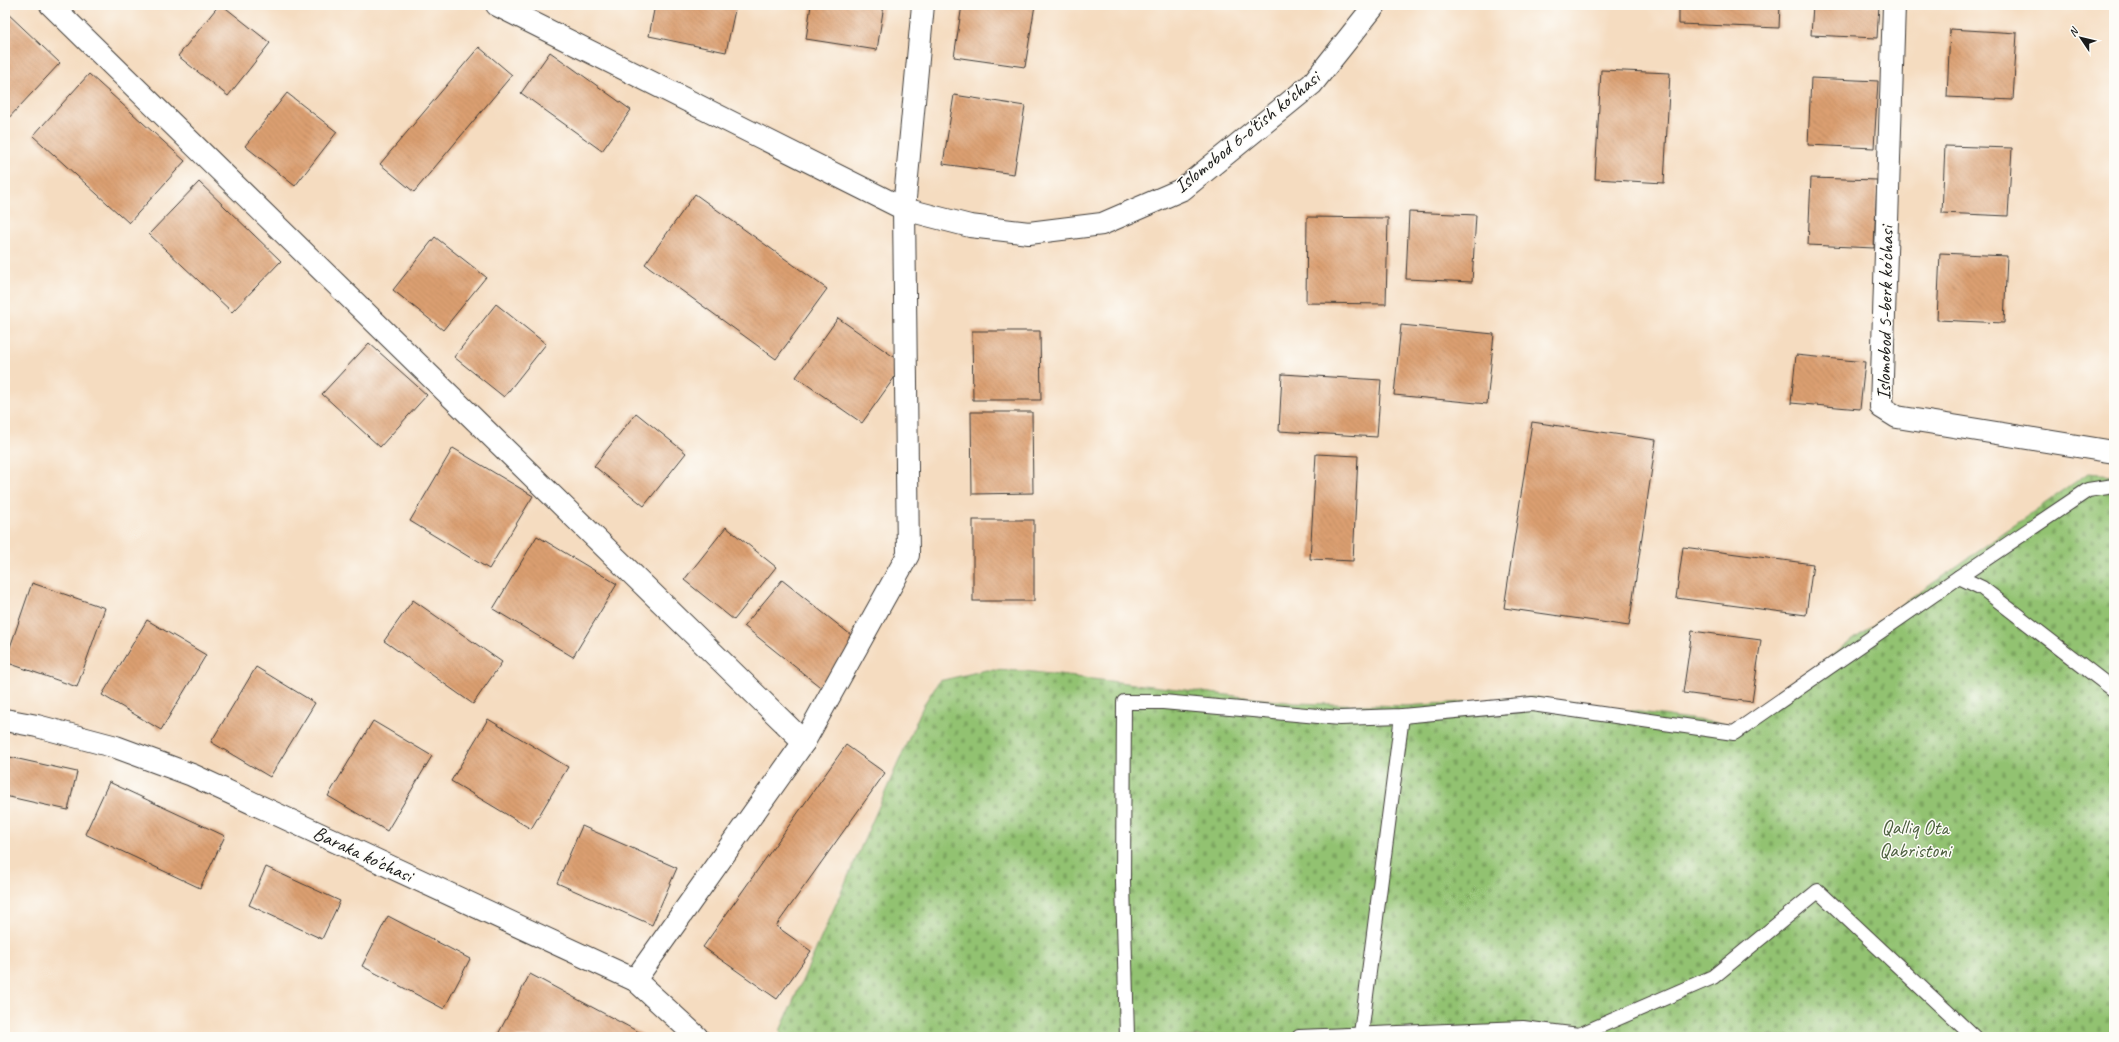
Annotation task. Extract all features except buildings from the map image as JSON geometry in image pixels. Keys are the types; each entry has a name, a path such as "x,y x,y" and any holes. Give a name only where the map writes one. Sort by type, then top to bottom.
{"street":[{"path":"51,5 804,742"},
{"name":"Islomobod 6-o'tish ko'chasi","path":"497,5 904,209 970,226 1029,233 1102,224 1183,189 1312,84 1375,5"},
{"path":"635,980 804,742 908,555 904,209 923,5"},
{"name":"Islomobod 5-berk ko'chasi","path":"1894,5 1881,407 1897,418 2114,452"},
{"name":"Baraka ko'chasi","path":"5,720 37,726 116,747 192,775 635,980 697,1037"}],"lane":[{"path":"1127,1037 1123,882 1124,702 1163,702 1340,718 1402,716 1532,704 1734,733 1958,577 2088,490 2114,486"},
{"path":"1958,577 1982,588 2114,690"},
{"path":"1361,1034 1402,716"},
{"path":"1299,1037 1523,1028 1579,1036 1713,977 1818,891 1974,1037"}],"green space":[{"name":"Qalliq Ota Qabristoni","path":"2088,473 2114,475 2114,1037 787,1037 780,1031 924,704 939,681 986,670 1025,671 1295,703 1406,706 1533,697 1733,725"}]}
